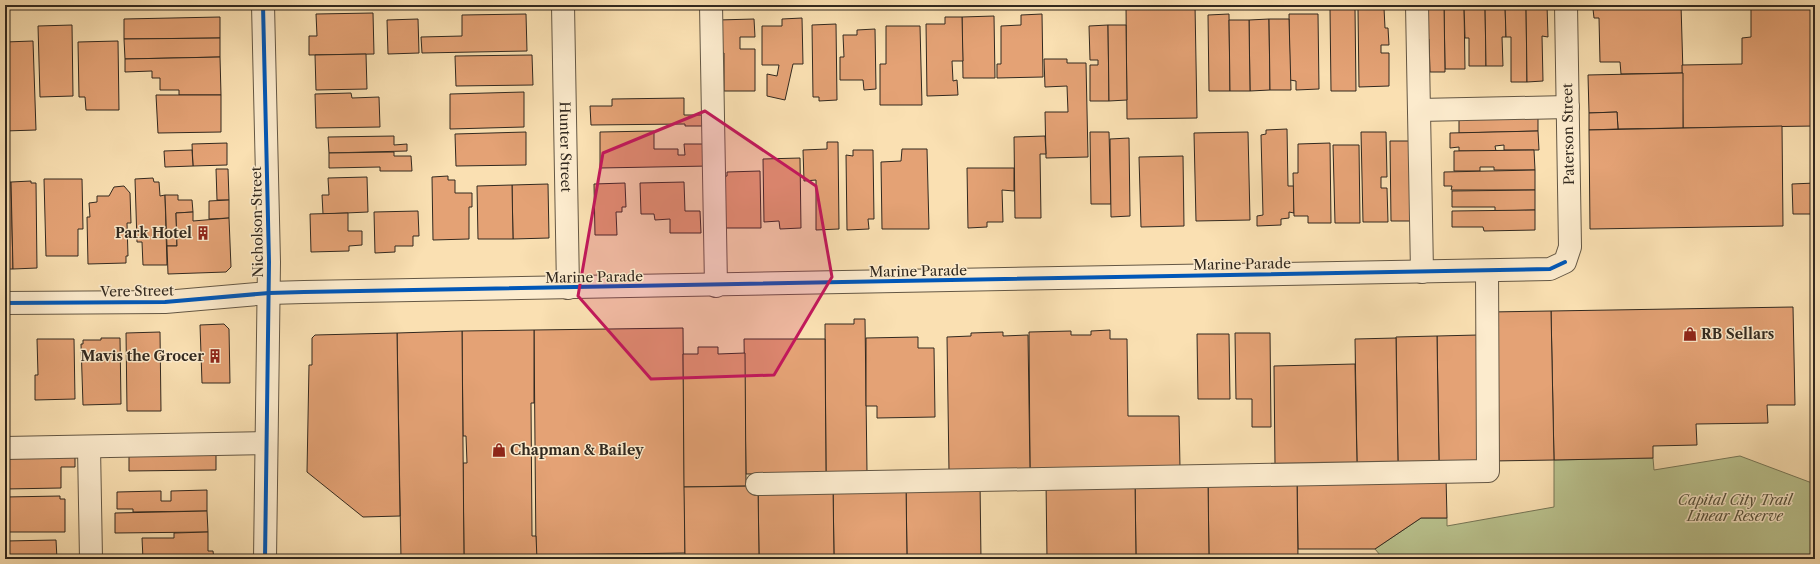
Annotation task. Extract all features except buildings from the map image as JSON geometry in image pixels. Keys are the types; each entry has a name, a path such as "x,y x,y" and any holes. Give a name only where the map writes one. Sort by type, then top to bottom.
{"street":[{"name":"Nicholson Street","path":"263,5 269,293 265,559"},
{"name":"Hunter Street","path":"563,5 568,288"},
{"path":"711,5 716,286"},
{"path":"1417,5 1422,272"},
{"name":"Paterson Street","path":"1565,262 1570,247 1566,5"},
{"path":"1419,110 1568,107"},
{"name":"Marine Parade","path":"269,293 1550,270 1565,262"},
{"path":"758,484 1488,471 1487,270"},
{"name":"Vere Street","path":"5,303 166,302 269,293"},
{"path":"5,448 266,443"},
{"path":"89,447 91,559"}],"highlighted area":[{"path":"705,111 816,186 832,277 774,375 651,379 578,296 603,153"}],"green space":[{"name":"Capital City Trail Linear Reserve","path":"1740,456 1812,483 1815,457 1815,559 1375,559 1380,555 1375,549 1421,518 1447,518 1447,526 1554,507 1554,460 1653,458 1654,470"}],"cycle path":[{"path":"263,5 269,262 265,559"},
{"path":"5,303 165,302 269,293 304,292 1550,269 1565,262"}],"place":[{"name":"Park Hotel","path":"203,233"},
{"name":"RB Sellars","path":"1690,334"},
{"name":"Mavis the Grocer","path":"215,356"},
{"name":"Chapman & Bailey","path":"499,450"}]}
